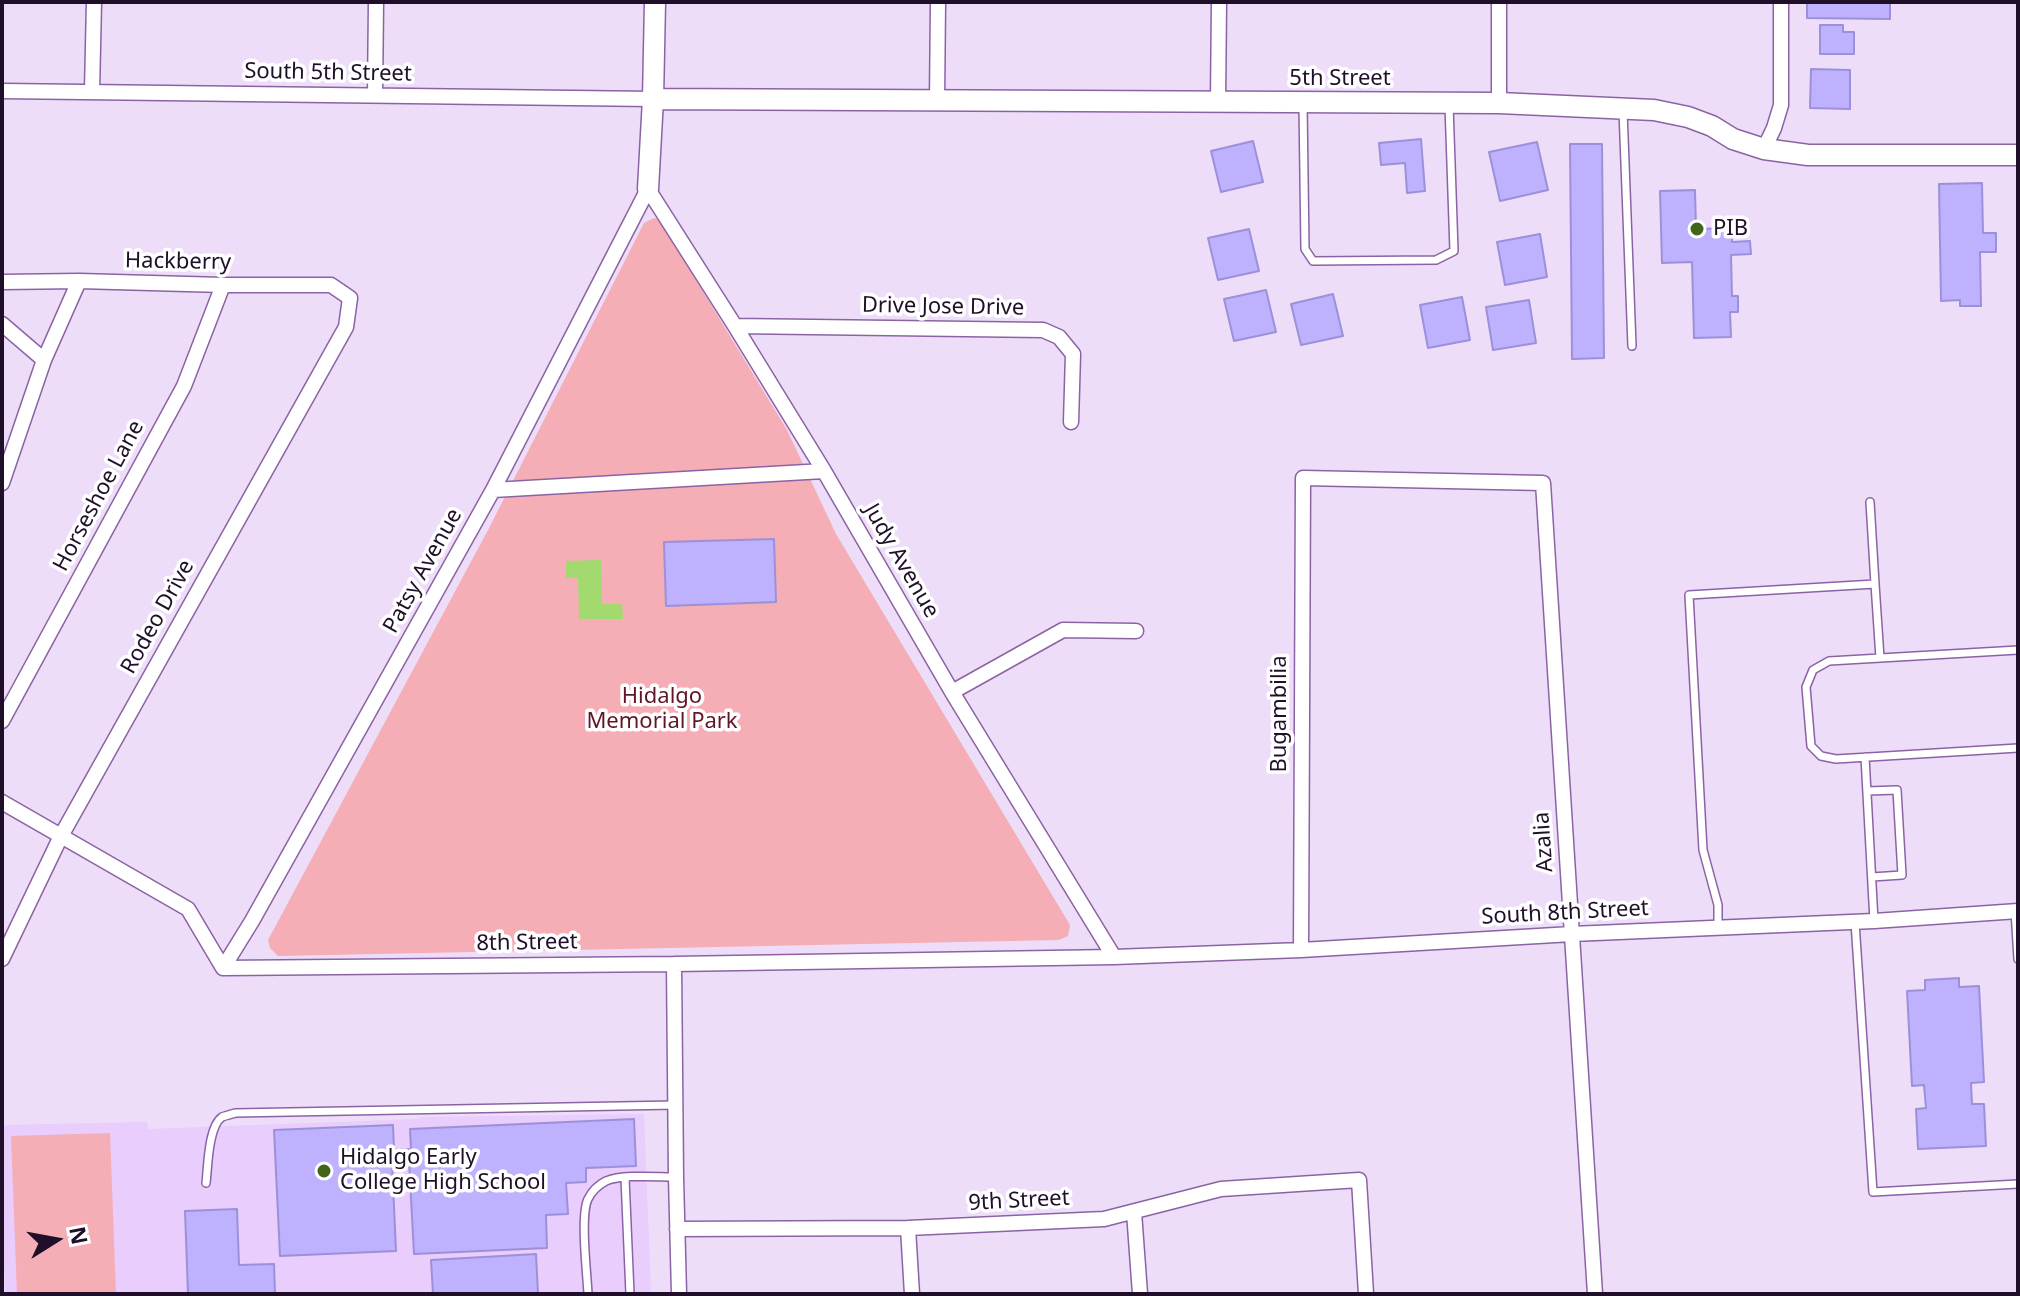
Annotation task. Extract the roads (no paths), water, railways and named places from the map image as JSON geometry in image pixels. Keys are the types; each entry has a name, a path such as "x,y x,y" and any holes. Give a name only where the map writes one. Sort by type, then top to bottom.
{"street":[{"path":"92,91 94,2"},
{"path":"375,95 376,2"},
{"path":"648,189 655,2"},
{"path":"937,101 938,2"},
{"path":"1218,102 1219,2"},
{"path":"1499,2 1499,103"},
{"path":"1764,149 1781,105 1781,2"},
{"name":"South 5th Street","path":"2,91 653,99"},
{"name":"5th Street","path":"653,99 1499,103 1654,110 1688,117 1712,126 1733,139 1764,149 1808,155 2018,155"},
{"name":"Judy Avenue","path":"648,189 824,471 952,692 1114,957"},
{"name":"Patsy Avenue","path":"223,968 493,490 648,189"},
{"path":"2,483 44,360 79,281"},
{"name":"Hackberry","path":"2,282 331,285 350,298"},
{"name":"Horseshoe Lane","path":"2,721 184,386 223,285"},
{"name":"Rodeo Drive","path":"2,959 61,836 346,327 350,298"},
{"path":"2,324 44,360"},
{"name":"Drive Jose Drive","path":"735,326 1043,330 1059,337 1073,354 1071,422"},
{"path":"493,490 824,471"},
{"name":"Bugambilia","path":"1301,950 1303,478 1543,483"},
{"name":"Azalia","path":"1543,483 1595,1294"},
{"path":"952,692 1063,630 1136,631"},
{"path":"2,802 188,909 223,968"},
{"name":"South 8th Street","path":"1114,957 1855,922 2017,911"},
{"name":"8th Street","path":"223,968 1114,957"},
{"path":"674,964 679,1294"},
{"name":"9th Street","path":"677,1229 908,1228 1104,1219 1221,1189 1359,1180 1366,1294"},
{"path":"1134,1212 1140,1294"},
{"path":"908,1228 912,1294"}],"lane":[{"path":"1303,103 1305,249 1313,261 1436,260 1454,251 1449,103"},
{"path":"1623,109 1632,346"},
{"path":"1870,502 1880,658"},
{"path":"1718,928 1718,905 1703,850 1689,595 1875,584"},
{"path":"2018,650 1829,661 1813,670 1806,687 1811,746 1821,756 1836,759 2018,748"},
{"path":"1865,757 1874,921"},
{"path":"1867,791 1897,790 1902,875 1872,877"},
{"path":"2017,911 2018,959"},
{"path":"1855,922 1873,1192 2018,1184"},
{"path":"206,1183 212,1134 218,1121 235,1113 675,1105"},
{"path":"588,1294 585,1216 587,1200 596,1187 608,1180 676,1177"},
{"path":"625,1178 630,1294"}],"place":[{"name":"PIB","path":"1697,229"},
{"name":"Hidalgo Early College High School","path":"324,1171"}],"park label":[{"name":"Hidalgo Memorial Park","path":"662,710"}]}
